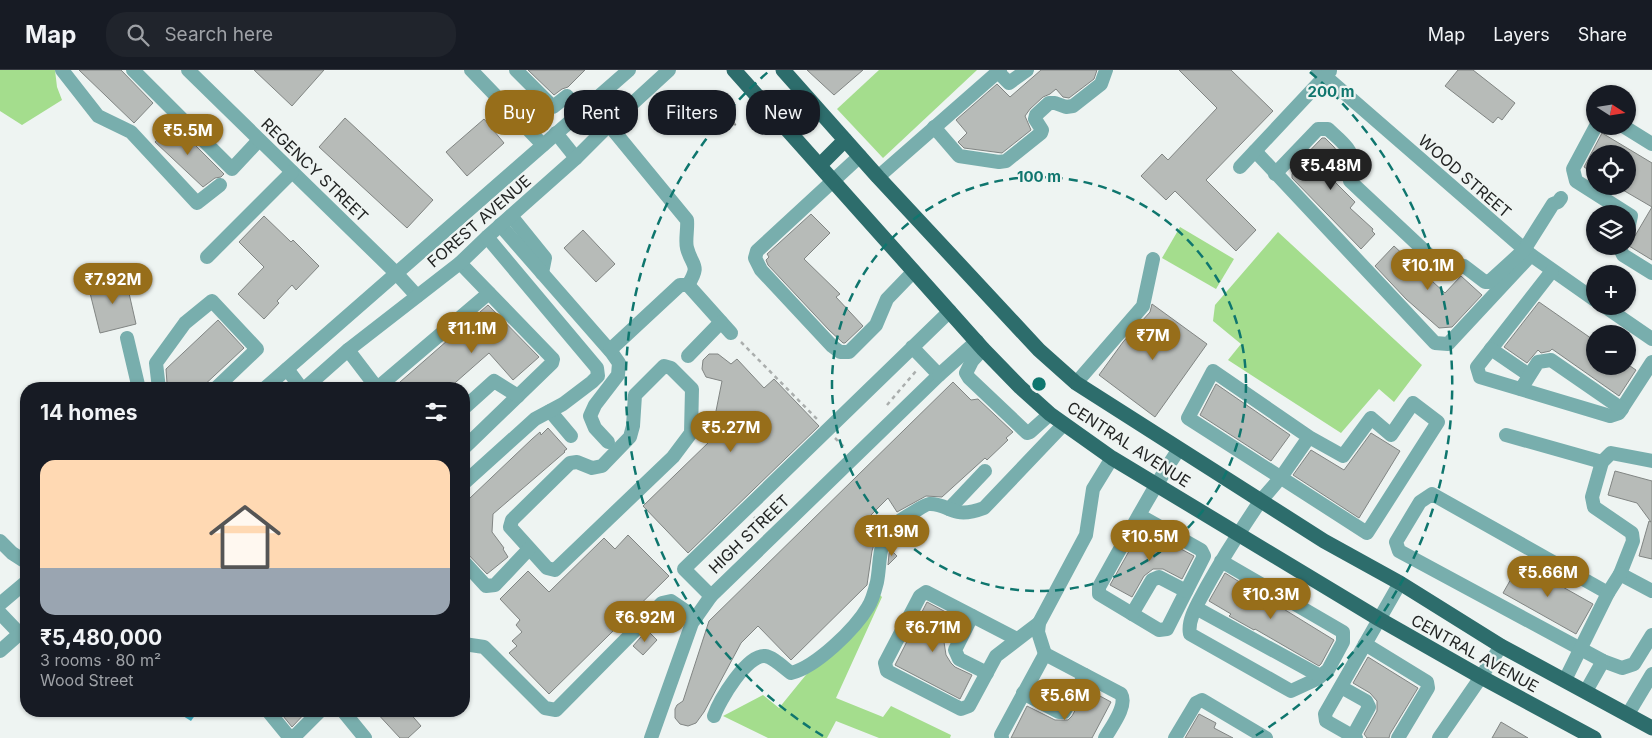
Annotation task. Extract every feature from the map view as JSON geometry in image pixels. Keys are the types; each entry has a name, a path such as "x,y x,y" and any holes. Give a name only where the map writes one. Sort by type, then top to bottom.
{"main road":[{"name":"CENTRAL AVENUE","path":"734,70 980,345 1020,388 1050,414 1112,458 1379,619 1481,677 1572,733 1594,738"},
{"name":"CENTRAL AVENUE","path":"783,70 878,177 1039,350 1076,383 1324,541 1400,583 1501,646 1652,728"},
{"path":"820,165 845,140"}],"street":[{"path":"62,70 98,116 130,132 197,203 220,185"},
{"path":"133,70 232,169 259,140"},
{"path":"471,70 543,145"},
{"path":"516,70 553,107 564,98"},
{"name":"FOREST AVENUE","path":"606,90 629,70"},
{"name":"FOREST AVENUE","path":"638,98 669,70"},
{"path":"878,177 999,71 1009,83 1027,70"},
{"path":"934,127 959,156 990,161 1006,161 1041,133 1042,130 1035,119 1049,103 1066,107 1073,106 1101,84 1106,70"},
{"name":"REGENCY STREET","path":"192,71 417,296"},
{"path":"1240,167 1324,72"},
{"name":"WOOD STREET","path":"1324,72 1527,253 1586,294"},
{"name":"FOREST AVENUE","path":"272,382 564,126"},
{"path":"1275,174 1318,128 1328,129 1352,153 1353,163 1349,176 1350,181 1445,270 1464,266 1485,282 1489,282 1527,253"},
{"path":"556,133 576,158"},
{"path":"1636,134 1652,144"},
{"name":"FOREST AVENUE","path":"311,382 348,350 460,263 599,135"},
{"path":"617,135 687,220 687,248 695,266 694,276 688,285"},
{"path":"1591,135 1573,169 1576,181 1614,205"},
{"path":"1255,151 1435,343 1448,344 1527,253 1557,199"},
{"path":"860,156 757,251 755,258 761,270 832,346 840,352 849,352 876,325 887,299 914,271"},
{"path":"207,257 292,172"},
{"path":"506,221 545,258 542,273 610,350 619,364 618,375 595,404 590,416 594,428 608,442"},
{"path":"470,478 535,419 563,404 598,376 597,368 487,237"},
{"path":"1623,255 1652,273"},
{"path":"1076,383 1143,306 1153,259"},
{"path":"460,263 552,359 552,363 470,442"},
{"path":"1552,271 1477,367 1480,377 1610,416 1620,413 1652,362"},
{"path":"610,350 680,285 688,285 732,333"},
{"path":"383,382 489,293"},
{"path":"158,382 156,363 185,323 212,301 257,349 222,382"},
{"name":"HIGH STREET","path":"950,311 684,569 710,596 939,375 980,345"},
{"path":"1617,315 1652,339"},
{"path":"688,356 720,322"},
{"path":"127,338 136,382"},
{"path":"980,345 966,373 1021,434 1030,432 1050,414"},
{"path":"912,347 939,375"},
{"path":"348,350 372,382"},
{"path":"1491,350 1530,375"},
{"path":"1521,389 1538,362 1551,360 1622,409"},
{"path":"664,366 671,368 692,390 691,433 674,457 555,570 547,568 529,549 510,527 512,520 570,463 578,462 592,468 602,466 630,437 633,426 635,395 664,366"},
{"path":"287,369 297,382"},
{"path":"1213,371 1309,437 1342,456 1371,418 1391,434 1413,403 1438,422 1367,533 1188,418 1213,371"},
{"path":"470,403 494,381 518,396"},
{"path":"550,412 571,436"},
{"path":"714,716 717,706 746,665 756,658 764,656 773,659 791,672 801,670 841,640 868,606 877,582 878,560 884,538 894,525 928,504 943,506 959,512 974,512 984,508 1064,424"},
{"path":"1506,435 1602,462"},
{"path":"1221,561 1343,632 1343,642 1328,670 1291,691 1190,634 1188,628 1196,608 1221,561 1238,533 1309,437"},
{"path":"1139,515 1201,550 1204,556 1167,629 1159,630 1099,594 1098,587 1156,484 1179,449"},
{"path":"1565,680 1608,593 1620,574 1633,541 1632,533 1594,507 1592,497 1602,462 1611,453 1652,461"},
{"path":"1105,738 1123,706 1124,699 1121,694 1045,654 1038,632 1039,623 1086,535 1093,489 1112,458"},
{"path":"949,509 985,471"},
{"path":"1608,593 1432,494 1420,502 1396,542 1399,551 1603,661 1622,668 1634,664 1652,634"},
{"path":"0,541 12,554 20,559"},
{"path":"470,569 486,586 494,586 529,549"},
{"path":"1620,574 1652,591"},
{"path":"1132,614 1152,580 1159,577 1186,591"},
{"path":"1341,687 1366,701 1369,707 1354,737 1326,721 1326,714 1341,687 1379,619 1400,583"},
{"path":"0,604 20,587"},
{"path":"1018,639 926,592 920,596 885,663 887,671 961,709 969,706 996,656 1039,623"},
{"path":"651,738 689,632 710,596"},
{"path":"470,645 484,647 545,708 556,710 662,603 671,601 696,618"},
{"path":"1196,608 1320,676"},
{"path":"0,613 20,629"},
{"path":"972,616 955,650 959,659 987,673"},
{"path":"0,651 20,634"},
{"path":"1365,644 1427,682 1428,688 1398,738"},
{"path":"1438,738 1501,646"},
{"path":"1002,738 1001,735 1045,654"},
{"path":"1586,691 1603,661"},
{"path":"1628,714 1652,674"},
{"path":"1023,693 1059,712 1064,712 1085,675"},
{"path":"1175,738 1196,703 1202,700 1264,737"},
{"path":"273,717 290,738 294,737 314,717"},
{"path":"348,717 365,738"}],"path":[{"path":"732,333 854,457"},
{"path":"746,509 772,536"}],"green space":[{"path":"0,70 55,70 57,87 62,100 22,125 0,111"},
{"path":"879,70 977,70 883,158 837,109"},
{"path":"1180,227 1234,259 1216,289 1162,258"},
{"path":"1278,232 1422,365 1394,402 1379,389 1341,433 1228,360 1241,344 1213,321 1215,305"},
{"path":"875,590 882,597 836,698 883,717 891,706 951,735 950,738 879,738 836,721 827,738 768,738 723,716 763,695 779,708"}],"water":[{"path":"185,717 194,717 191,721"}],"building":[{"path":"79,70 121,70 153,103 134,123"},
{"path":"254,70 324,70 292,106"},
{"path":"528,70 585,70 568,87 554,95 554,90 549,90"},
{"path":"807,70 863,70 834,95"},
{"path":"1041,70 1097,70 1094,79 1069,98 1063,97 1056,89 1043,97 1025,116 1031,130 1002,153 964,148 958,142 967,133 956,120 997,84 1010,97"},
{"path":"1179,70 1231,70 1273,111 1206,180 1256,230 1236,251 1175,191 1166,200 1141,176 1162,154 1168,160 1217,108"},
{"path":"1458,70 1473,70 1515,103 1502,120 1498,117 1493,123 1445,86"},
{"path":"345,118 433,200 407,228 319,147"},
{"path":"484,119 485,135 497,135 504,143 467,176 446,152"},
{"path":"173,123 224,174 221,177 215,178 203,187 155,142"},
{"path":"1601,135 1605,135 1622,145 1596,145"},
{"path":"1322,138 1325,138 1334,147 1343,159 1331,178 1355,202 1350,208 1373,229 1372,231 1375,234 1361,249 1292,178 1297,164"},
{"path":"1636,153 1652,163 1652,207 1631,195 1636,195"},
{"path":"1652,207 1652,260 1636,250 1636,234"},
{"path":"811,214 830,233 804,259 840,294 836,297 863,326 845,343 829,330 768,265 766,260 769,257 767,254"},
{"path":"264,216 291,242 293,240 319,266 296,290 292,285 264,319 238,294 264,267 239,242"},
{"path":"583,230 615,264 596,282 564,248"},
{"path":"1394,246 1445,293 1461,276 1482,295 1452,327 1439,328 1406,299 1375,266"},
{"path":"120,276 121,281 126,280 136,324 100,333 90,293 96,291 93,283"},
{"path":"1539,302 1586,335 1586,373 1552,349 1541,353 1538,350 1527,363 1504,347"},
{"path":"1152,304 1207,344 1155,417 1099,375 1123,342 1150,312"},
{"path":"488,305 539,357 513,380 489,353 456,382 400,382"},
{"path":"218,320 244,348 208,382 167,382 166,369"},
{"path":"709,354 718,354 731,364 737,359 764,388 774,379 819,426 688,553 643,506 710,441 722,381 706,377 702,369 703,360"},
{"path":"1589,375 1633,375 1619,396"},
{"path":"953,382 971,400 978,399 1013,432 1006,438 1008,440 942,497 926,496 897,512 888,498 864,522 877,535 872,551 867,585 791,660 758,626 741,643 704,712 696,723 688,726 680,724 675,718 675,709 683,701 709,621"},
{"path":"1216,384 1290,435 1271,461 1200,415"},
{"path":"548,428 567,449 493,514 492,532 508,557 487,574 470,556 470,498 540,432 541,435"},
{"path":"1371,433 1400,451 1359,518 1293,475 1311,450 1344,470"},
{"path":"1615,471 1652,481 1652,559 1639,556 1649,521 1651,522 1637,503 1608,495"},
{"path":"1142,528 1194,556 1182,579 1163,569 1153,569 1144,576 1132,597 1110,585"},
{"path":"628,535 669,576 549,694 509,653 517,646 512,641 522,632 516,625 520,620 500,599 528,571 549,592 604,538 615,549"},
{"path":"890,549 897,556 888,565 889,554"},
{"path":"1520,563 1593,604 1576,634 1503,593"},
{"path":"1225,573 1334,640 1321,664 1319,666 1229,616 1231,614 1209,601"},
{"path":"927,602 957,618 944,642 946,655 951,663 972,675 960,699 895,665"},
{"path":"647,630 657,640 643,655 633,646"},
{"path":"1368,657 1418,688 1389,738 1367,738 1364,734 1377,711 1377,701 1370,693 1353,683"},
{"path":"1087,689 1111,702 1092,738 1011,738 1027,706 1055,720 1068,720"},
{"path":"1199,714 1216,723 1214,728 1233,738 1185,738"},
{"path":"284,717 301,717 292,727"},
{"path":"381,717 413,717 421,726 408,738 400,738"},
{"path":"1501,722 1528,738 1492,738"}]}
